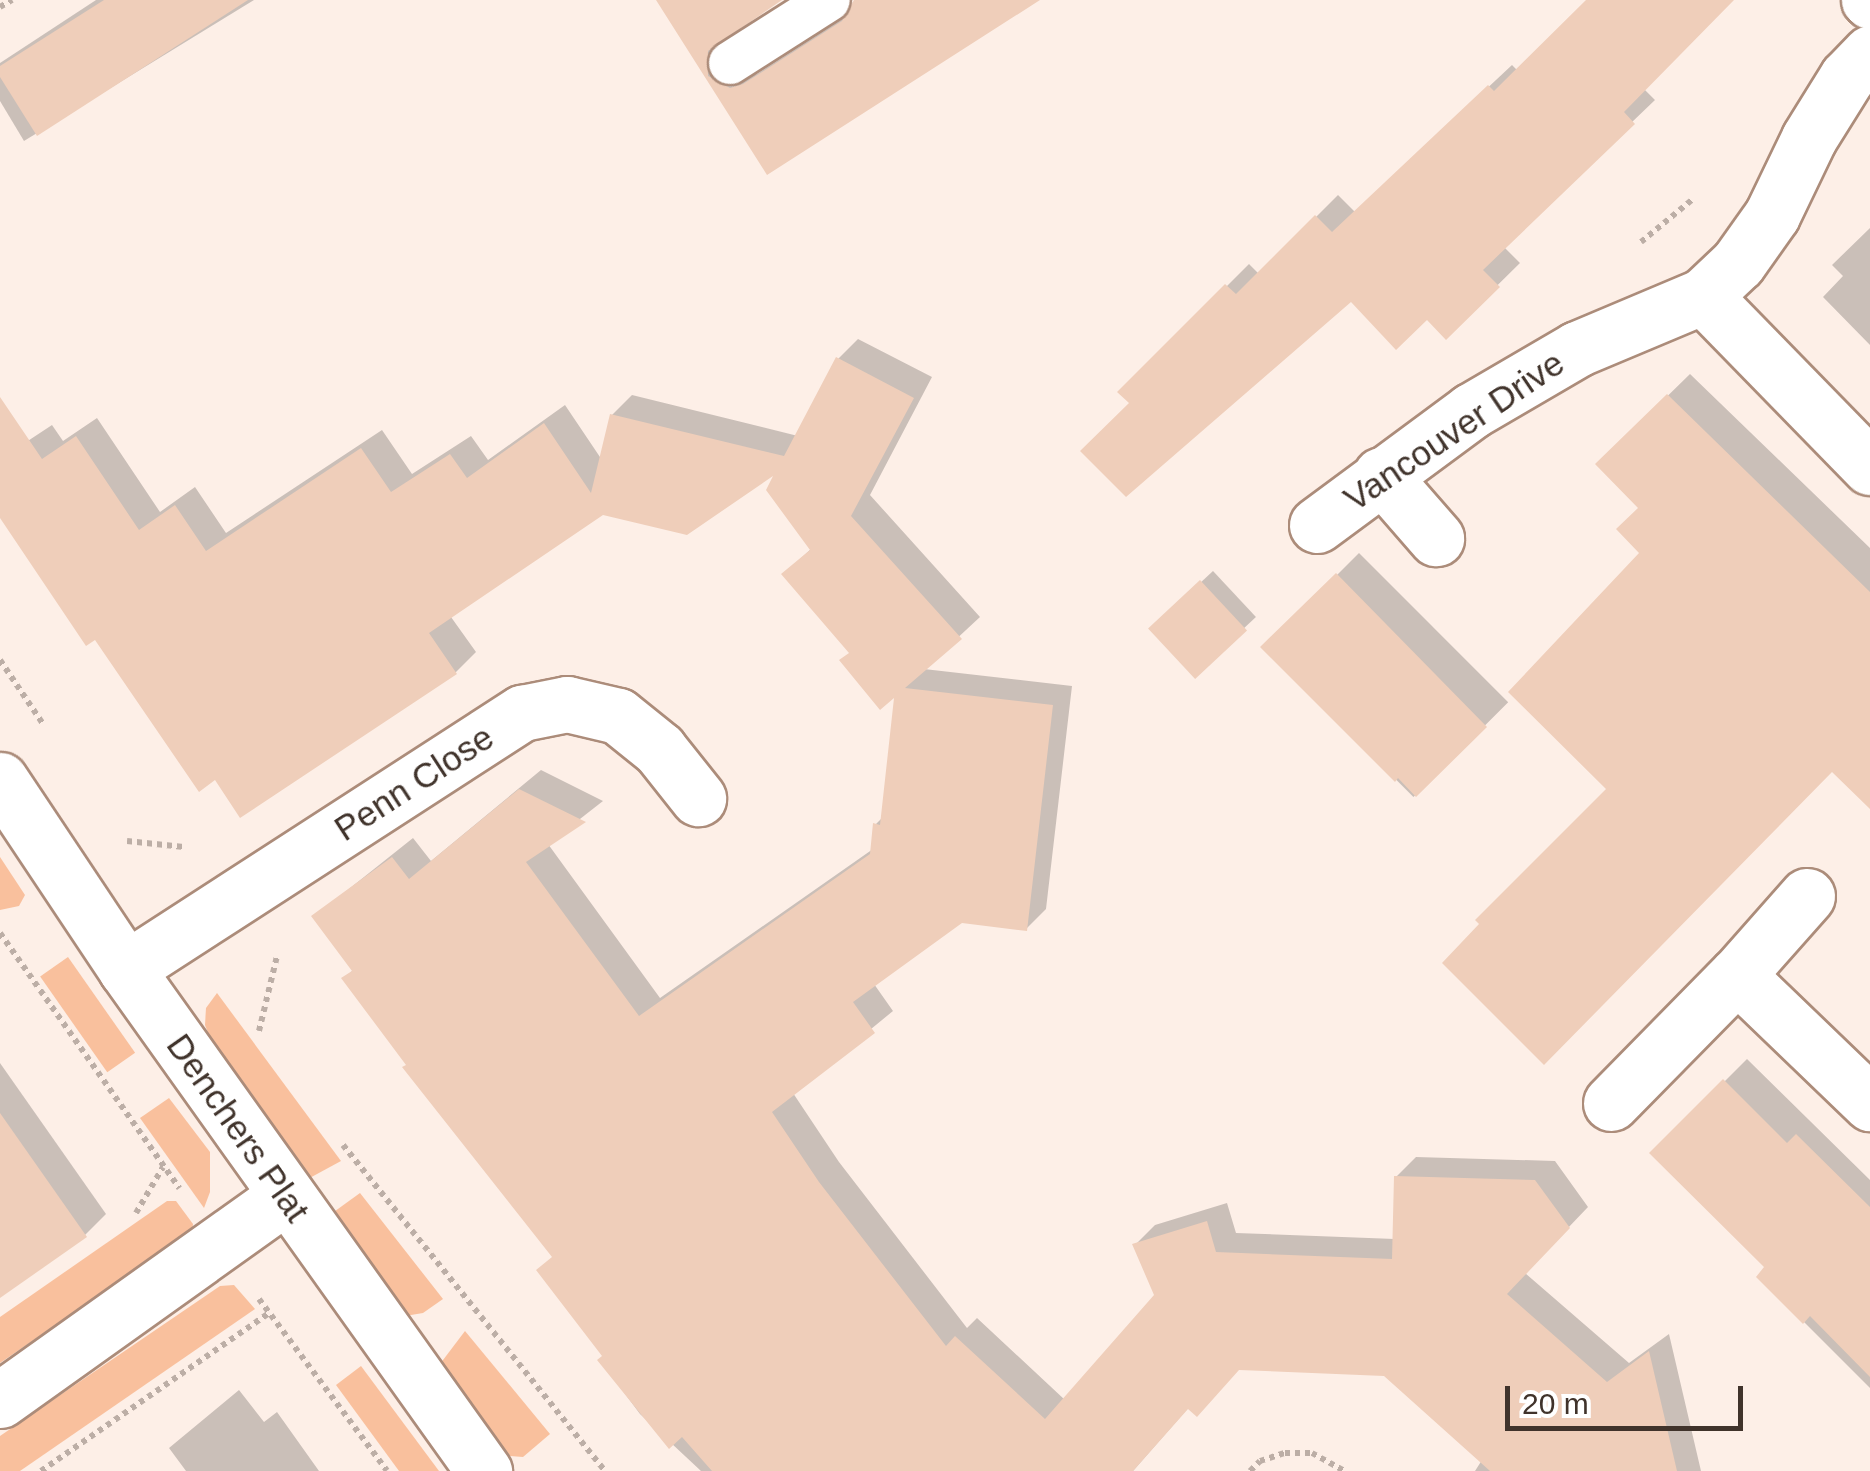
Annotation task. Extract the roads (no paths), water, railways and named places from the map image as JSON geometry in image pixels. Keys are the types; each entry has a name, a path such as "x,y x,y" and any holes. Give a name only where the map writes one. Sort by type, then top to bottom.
{"street":[{"name":"Vancouver Drive","path":"1317,525 1471,411 1576,349 1703,296 1738,263 1772,215 1809,138 1847,77 1870,52"},
{"path":"1703,296 1870,467"},
{"path":"1380,475 1436,538"},
{"name":"Penn Close","path":"126,969 522,714 566,704 618,716 659,749 698,798"},
{"name":"Denchers Plat","path":"0,780 126,969 484,1471"},
{"path":"1611,1103 1807,896"},
{"path":"1737,974 1870,1103"},
{"path":"0,1400 286,1196"}],"lane":[{"path":"730,62 829,0"}]}
